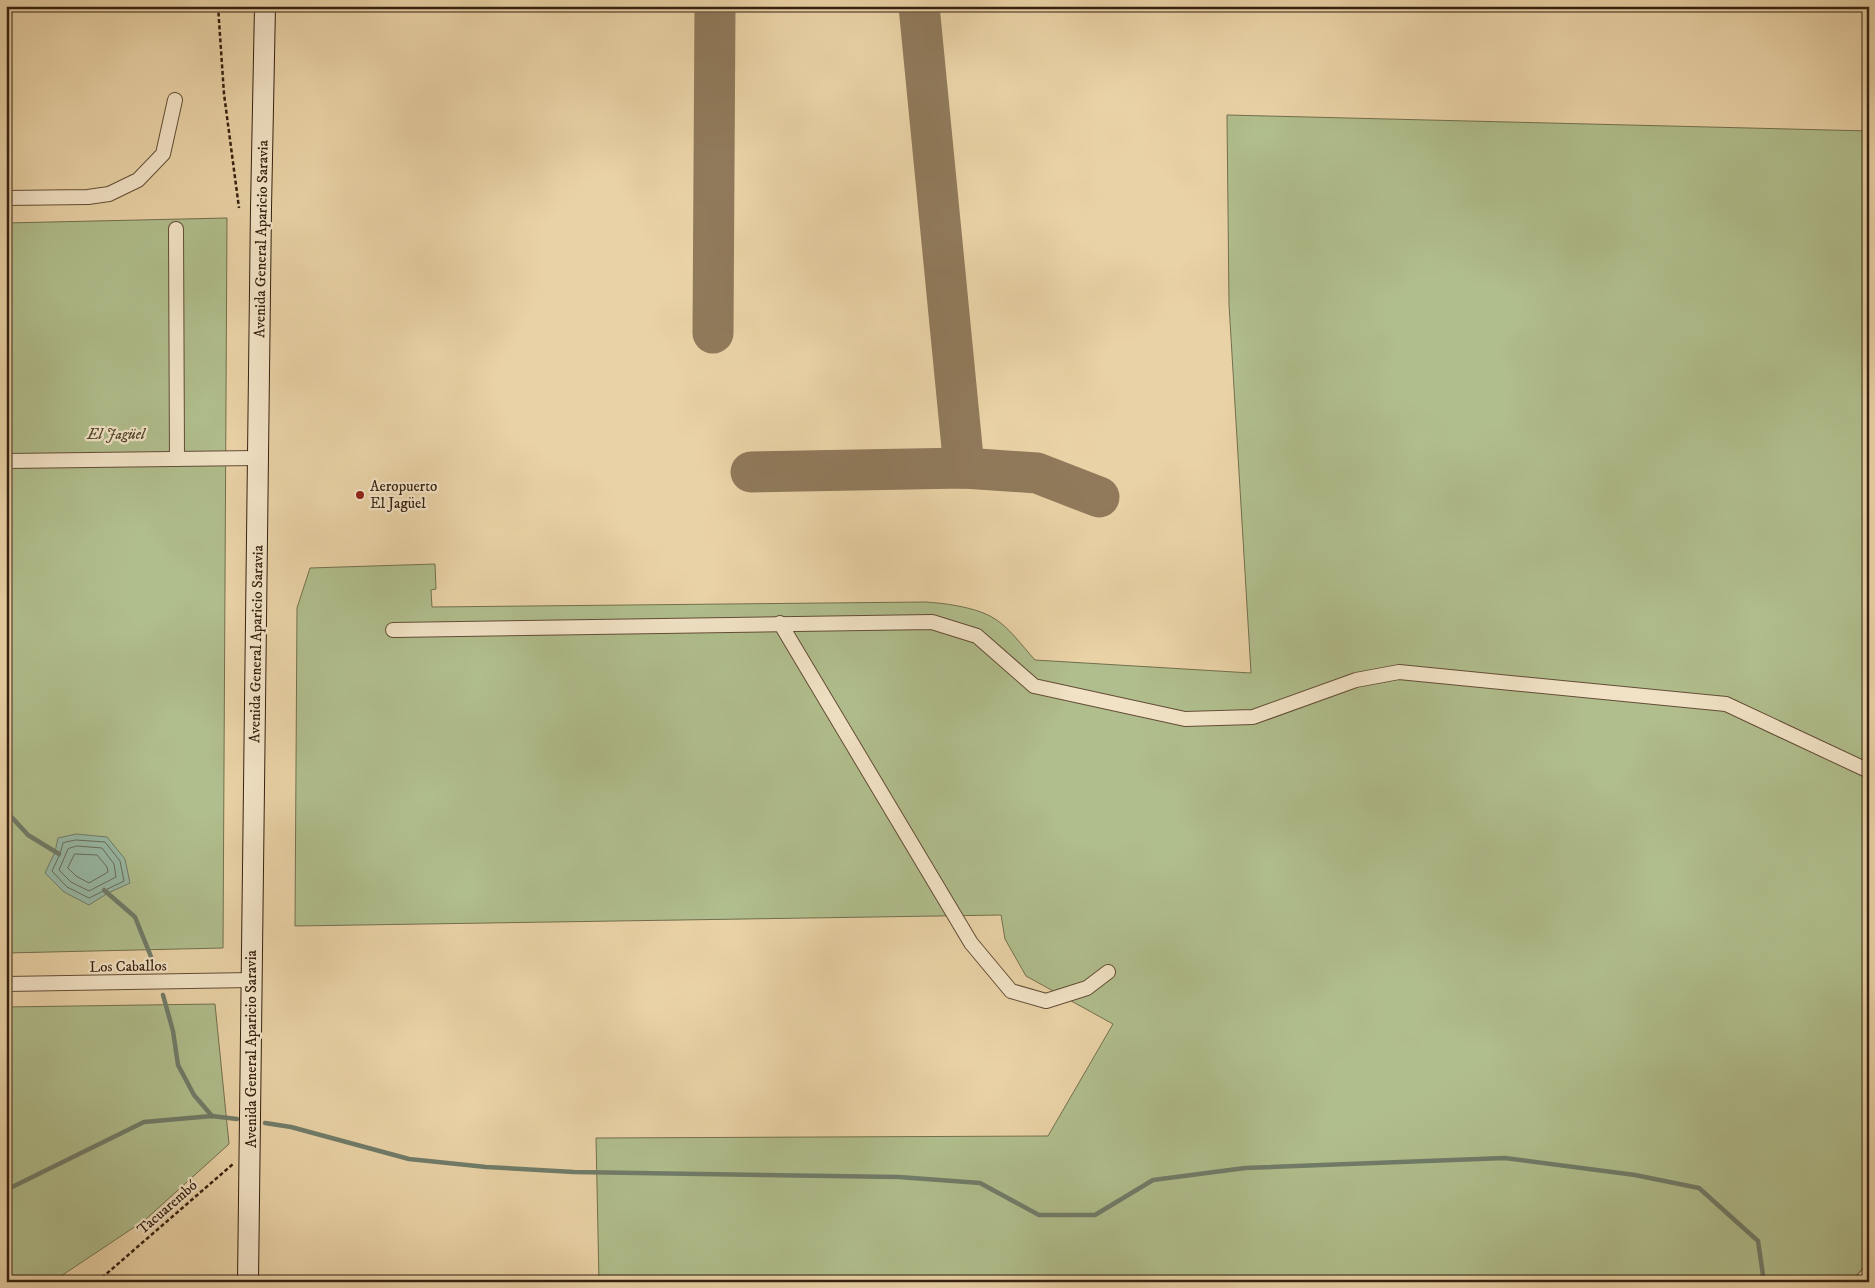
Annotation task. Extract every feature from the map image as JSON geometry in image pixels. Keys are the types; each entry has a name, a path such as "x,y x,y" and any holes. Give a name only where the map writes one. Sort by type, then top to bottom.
{"main road":[{"name":"Avenida General Aparicio Saravia","path":"248,1282 265,6"}],"street":[{"path":"6,198 88,197 109,194 138,180 163,154 175,100"},
{"path":"176,229 177,459"},
{"path":"6,461 258,458"},
{"path":"393,630 932,622 977,636 1034,686 1185,719 1253,717 1356,680 1399,672 1726,704 1869,771"},
{"path":"780,623 971,943 1011,991 1046,1001 1087,988 1108,972"},
{"name":"Los Caballos","path":"6,984 251,980"},
{"path":"1861,1282 1869,1273"}],"path":[{"path":"218,6 224,94 239,208"},
{"name":"Tacuarembó","path":"97,1282 251,1148"}],"green space":[{"path":"1227,115 1869,131 1869,1282 599,1282 596,1138 1048,1136 1113,1024 1026,976 1005,939 1001,915 295,926 297,608 310,568 435,564 436,589 431,590 432,607 941,603 975,610 997,620 1009,630 1035,660 1251,673 1229,304"},
{"name":"El Jagüel","path":"227,218 223,948 6,953 6,223"},
{"path":"215,1004 229,1144 145,1220 52,1282 6,1282 6,1007"}],"water":[{"path":"76,834 107,837 125,859 130,883 108,893 89,905 64,892 45,873 55,852 58,838"}],"waterway":[{"path":"6,811 28,835 59,854"},
{"path":"104,890 135,917 156,969"},
{"path":"163,995 173,1031 178,1065 194,1095 212,1116"},
{"path":"6,1190 144,1122 212,1116 237,1119"},
{"path":"265,1123 291,1127 409,1159 486,1167 574,1172 899,1177 980,1183 1039,1215 1095,1215 1153,1180 1245,1168 1505,1158 1635,1175 1699,1188 1758,1241 1764,1282"}],"taxiway":[{"path":"713,333 715,6"},
{"path":"919,6 964,468"},
{"path":"751,472 964,468 1037,473 1099,497"}],"place":[{"name":"Aeropuerto El Jagüel","path":"360,495"}]}
